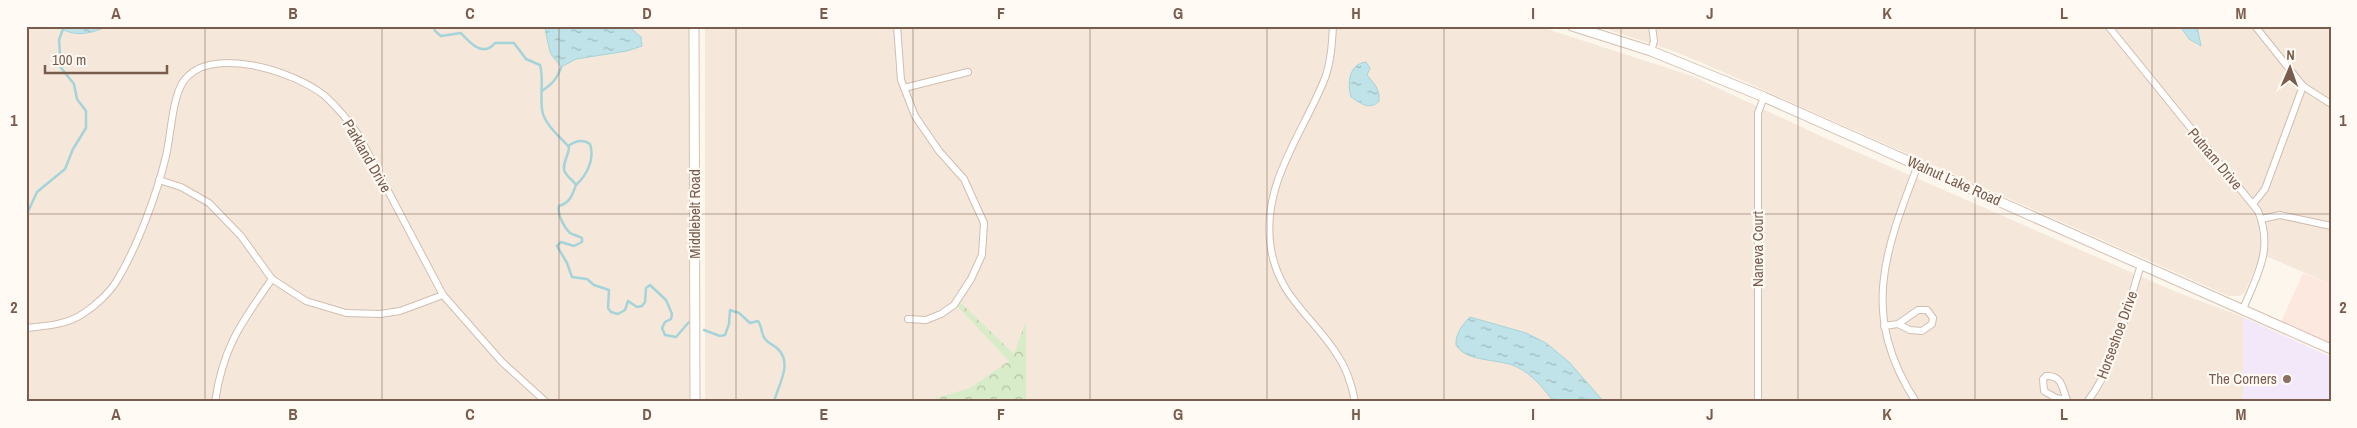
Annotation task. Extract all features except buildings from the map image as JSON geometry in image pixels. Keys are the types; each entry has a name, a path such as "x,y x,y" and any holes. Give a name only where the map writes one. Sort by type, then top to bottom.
{"street":[{"name":"Middlebelt Road","path":"694,26 695,402"},
{"path":"897,26 901,80 915,116 939,150 964,179 984,223 982,255 971,279 954,305 941,314 926,320 908,319"},
{"path":"1333,26 1331,52 1325,78 1286,160 1271,202 1269,234 1271,250 1282,284 1296,306 1338,354 1356,402"},
{"name":"Walnut Lake Road","path":"1572,26 1651,51 1764,97 2331,349"},
{"path":"1651,51 1654,41 1652,26"},
{"name":"Putnam Drive","path":"2108,26 2182,120 2253,204 2261,219 2265,234 2263,259 2242,309"},
{"path":"2255,26 2303,86 2331,104"},
{"name":"Parkland Drive","path":"26,328 63,324 84,314 116,283 132,250 160,180 183,83 195,70 223,63 258,66 284,74 312,87 346,116 359,136 443,295 502,362 546,402"},
{"path":"904,88 968,72"},
{"path":"2253,204 2265,189 2303,86"},
{"name":"Naneva Court","path":"1758,402 1758,113 1764,97"},
{"path":"1916,402 1903,382 1891,356 1881,303 1884,270 1903,204 1918,165"},
{"path":"160,180 181,187 210,203 241,236 272,279 306,301 346,313 380,314 400,311 443,295"},
{"path":"2261,219 2280,215 2331,226"},
{"name":"Horseshoe Drive","path":"2087,402 2106,370 2122,329 2141,265"},
{"path":"215,402 227,349 243,319 272,279"},
{"path":"1884,326 1898,324 1918,310 1927,310 1933,318 1932,324 1922,331 1910,330 1898,324"}],"shaded area":[{"path":"26,26 691,26 690,402 26,402"},
{"path":"705,26 1538,26 1692,76 1825,138 2174,291 2243,317 2243,402 705,402"},
{"path":"1597,26 2180,26 2186,36 2198,46 2201,44 2197,26 2331,26 2331,284 2261,254 2245,292 2240,296 2229,296 1707,65 1676,52"},
{"path":"2303,273 2331,284 2331,344 2281,322"},
{"name":"The Corners","path":"2243,317 2331,357 2331,402 2243,402"}],"green space":[{"path":"961,303 1014,354 1026,321 1026,402 880,402 926,401 970,388 1009,361 957,306"}],"water":[{"path":"58,26 107,26 82,34 69,32"},
{"path":"545,26 628,26 641,37 642,46 627,51 576,59 561,67 550,53"},
{"path":"2180,26 2197,26 2201,46 2189,39"},
{"path":"1366,62 1370,68 1367,75 1379,93 1379,101 1369,106 1351,97 1349,86 1353,70 1356,66"},
{"path":"1470,317 1526,333 1546,343 1569,362 1604,402 1554,402 1537,382 1517,367 1468,355 1461,351 1456,345 1458,333"}],"waterway":[{"path":"26,216 37,192 65,169 73,149 86,128 86,111 77,99 74,84 58,64 60,54 59,40 64,26"},
{"path":"434,26 435,31 441,36 461,33 472,44 481,49 486,49 495,43 514,43 526,59 540,65 543,114 552,130 569,147 564,169 576,185 569,200 559,206 559,213 570,233 582,238 582,242 574,246 561,242 557,246 567,263 572,277 587,279 594,285 609,290 608,308 611,312 618,314 625,310 628,301 637,307 642,306 645,302 646,288 650,285 666,300 672,314 671,319 665,322 662,328 665,335 676,337 689,322"},
{"path":"542,91 554,81 561,68"},
{"path":"568,146 582,141 590,144 591,161 584,176 576,185"},
{"path":"704,330 720,336 725,335 729,324 730,310 739,313 750,323 758,321 765,339 778,349 784,361 783,375 774,402"}],"place":[{"name":"The Corners","path":"2287,379"}]}
